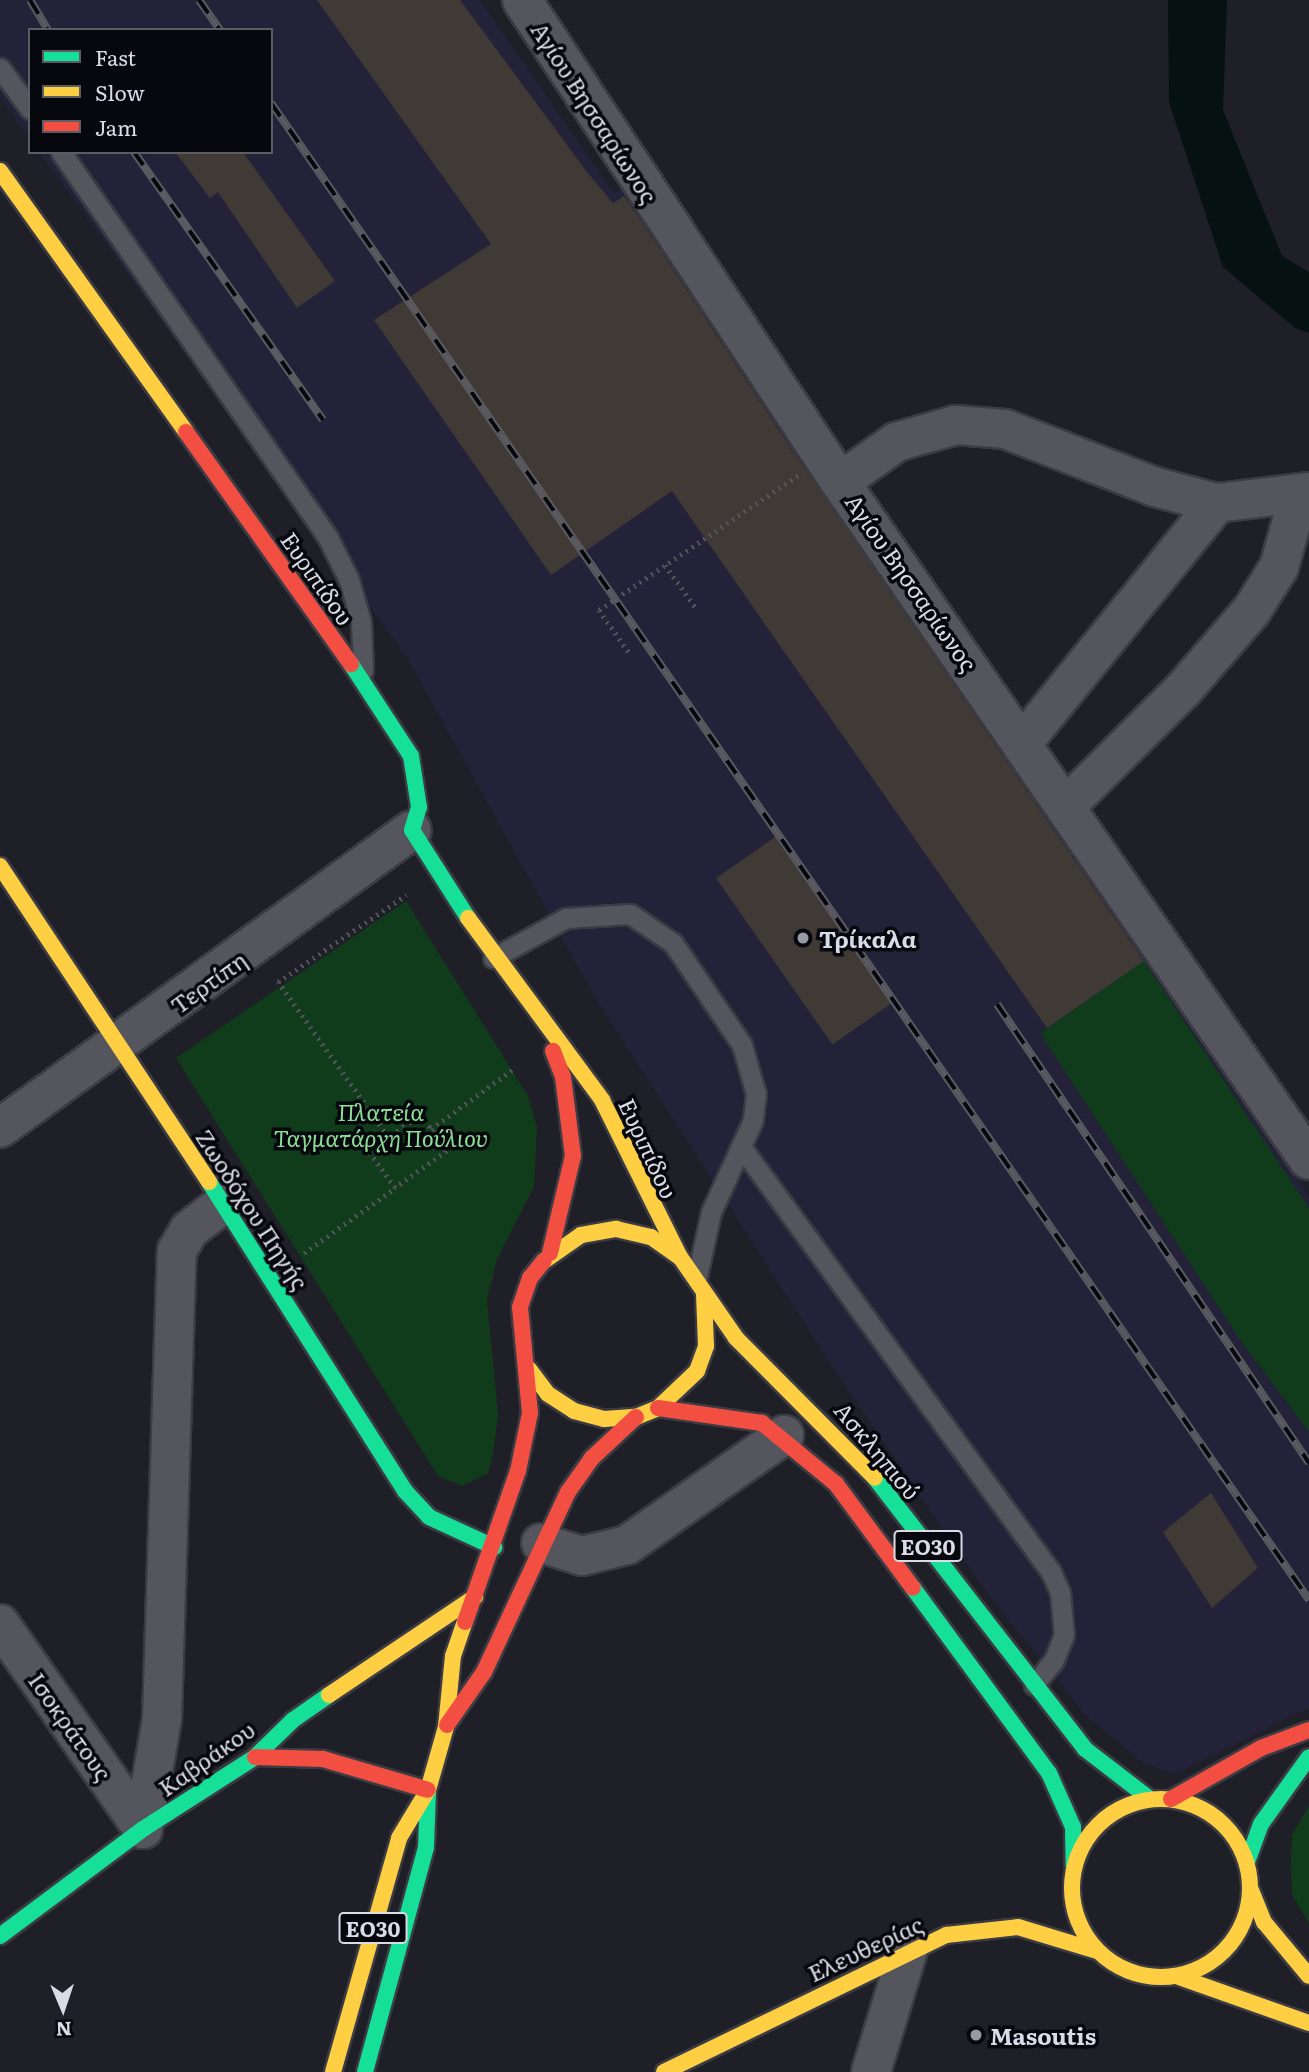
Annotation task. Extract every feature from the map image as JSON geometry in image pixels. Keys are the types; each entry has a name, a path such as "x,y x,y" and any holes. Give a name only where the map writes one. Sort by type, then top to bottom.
{"main road":[{"name":"Ευριπίδου","path":"2,179 364,682 411,756 419,780 412,830 493,958 544,1030 602,1100 680,1256"},
{"name":"Ζωοδόχου Πηγής","path":"3,878 272,1276 405,1490 429,1517 494,1547"},
{"name":"Ευριπίδου","path":"544,1030 563,1077 573,1156 550,1253"},
{"name":"Ασκληπιού","path":"700,1285 706,1346 697,1371 658,1408 636,1417 604,1419 574,1411 548,1394 529,1369 519,1339 520,1307 530,1278 550,1253 581,1235 616,1229 651,1237 680,1256 700,1285 736,1338 865,1464 1085,1749 1150,1799"},
{"name":"Ασκληπιού","path":"365,2072 426,1847 428,1790 446,1727 453,1656 494,1547 527,1424 529,1369"},
{"name":"Ασκληπιού","path":"658,1408 726,1415 762,1423 784,1436 836,1484 1049,1773 1073,1828 1074,1866"},
{"name":"Ασκληπιού","path":"446,1727 484,1672 541,1544 592,1458 636,1417"},
{"name":"Καβράκου","path":"0,1936 143,1829 255,1757 293,1720 475,1597"},
{"name":"Ελευθερίας","path":"1171,1799 1261,1748 1309,1730"},
{"path":"255,1757 323,1759 428,1790"},
{"name":"Ελευθερίας","path":"1247,1862 1261,1824 1309,1757"},
{"name":"Ασκληπιού","path":"333,2072 398,1838 428,1790"},
{"name":"Ελευθερίας","path":"664,2072 908,1950 979,1927 1018,1927 1097,1951 1134,1973 1176,1976 1205,1966 1229,1946 1245,1920 1251,1890 1247,1862 1219,1818 1171,1799 1150,1799 1102,1820 1074,1866 1074,1911 1097,1951"},
{"path":"1251,1890 1264,1922 1309,1976"},
{"path":"1176,1976 1309,2023"}],"street":[{"name":"Αγίου Βησσαρίωνος","path":"522,0 840,482 1024,741 1309,1160"},
{"path":"840,482 896,442 956,425 1005,429 1155,486 1217,503 1304,494 1279,567 1252,610 1183,690 1066,806"},
{"path":"1024,741 1217,503"},
{"name":"Τερτίπη","path":"0,1128 119,1047 412,830"},
{"path":"143,1829 162,1718 177,1251 189,1230 223,1204"},
{"path":"541,1544 582,1556 627,1545 784,1436"},
{"name":"Ισοκράτους","path":"0,1623 143,1829"},
{"path":"871,2072 908,1950"}],"lane":[{"path":"0,68 28,106"},
{"path":"62,154 328,538 349,580 361,622 364,682"},
{"path":"493,958 566,918 630,914 653,925 673,943 751,1069 756,1094 742,1148 711,1212 700,1285"},
{"path":"742,1148 1051,1572 1060,1592 1064,1635 1054,1660 1034,1685"}],"path":[{"path":"630,654 599,610 800,474"},
{"path":"665,565 695,608"},
{"path":"388,1137 278,982 408,894 415,905"},
{"path":"431,1129 524,1062"},
{"path":"272,1276 447,1152 421,1114 368,1152 395,1188"}],"shaded area":[{"path":"0,0 480,0 614,193 625,187 1309,1197 1309,1708 1176,1774 1144,1764 1085,1714 986,1592 835,1371 594,996 408,659 40,154 273,154 273,28 28,28 28,136 0,98"},
{"path":"1168,0 1227,0 1223,110 1282,256 1309,272 1309,333 1295,328 1223,267 1169,102"}],"green space":[{"name":"Πλατεία Ταγματάρχη Πούλιου","path":"406,901 528,1096 537,1128 534,1187 497,1259 487,1300 498,1415 493,1454 488,1473 462,1486 438,1476 176,1058"},
{"path":"1144,961 1309,1208 1309,1432 1241,1341 1040,1033"},
{"path":"1309,1806 1309,1923 1292,1895 1291,1858 1292,1835"}],"building":[{"path":"317,0 460,0 587,172 613,203 624,196 792,450 1144,961 1047,1028 672,491 551,575 374,320 491,244"},
{"path":"177,154 244,154 335,281 297,308 218,192 210,198"},
{"path":"775,837 891,1003 832,1045 716,878"},
{"path":"1211,1493 1258,1568 1212,1608 1163,1532"}],"railway":[{"path":"30,0 47,28"},
{"path":"199,0 219,28"},
{"path":"273,106 1309,1600"},
{"path":"135,154 323,420"},
{"path":"997,1004 1309,1463"}],"traffic: fast":[{"path":"351,664 411,756 419,807 412,830 468,918"},
{"path":"209,1182 405,1491 429,1517 494,1547"},
{"path":"875,1478 1085,1749 1150,1799"},
{"path":"913,1588 1049,1773 1073,1827 1074,1866"},
{"path":"0,1936 143,1829 255,1757 293,1720 329,1695"},
{"path":"1247,1862 1261,1824 1309,1757"},
{"path":"365,2072 426,1847 428,1792"}],"traffic: slow":[{"path":"0,171 186,432"},
{"path":"0,866 209,1182"},
{"path":"468,918 602,1100 680,1257"},
{"path":"544,1261 581,1235 616,1229 651,1237 680,1257 736,1338 875,1478"},
{"path":"529,1369 548,1394 574,1411 604,1419 636,1417 658,1408 697,1371 706,1346 704,1293"},
{"path":"329,1695 475,1597"},
{"path":"333,2072 399,1838 428,1790 446,1727 453,1656 465,1622"},
{"path":"1161,1799 1178,1800 1195,1806 1224,1825 1243,1854 1249,1871 1250,1888 1249,1905 1243,1922 1224,1951 1195,1970 1178,1976 1161,1977 1144,1976 1127,1970 1098,1951 1079,1922 1073,1905 1072,1888 1073,1871 1079,1854 1098,1825 1127,1806 1144,1800 1161,1799"},
{"path":"1251,1890 1264,1922 1309,1976"},
{"path":"664,2072 946,1935 1018,1927 1097,1951"},
{"path":"1176,1976 1309,2023"}],"traffic: jam":[{"path":"186,432 351,664"},
{"path":"550,1253 573,1156 563,1077 553,1051"},
{"path":"465,1622 518,1471 530,1413 520,1307 530,1278 544,1261"},
{"path":"658,1408 762,1423 836,1484 913,1588"},
{"path":"447,1725 484,1672 568,1492 592,1458 636,1417"},
{"path":"1171,1799 1261,1748 1309,1730"},
{"path":"255,1757 323,1759 428,1790"}],"place":[{"name":"Τρίκαλα","path":"803,938"},
{"name":"Masoutis","path":"976,2035"}]}
